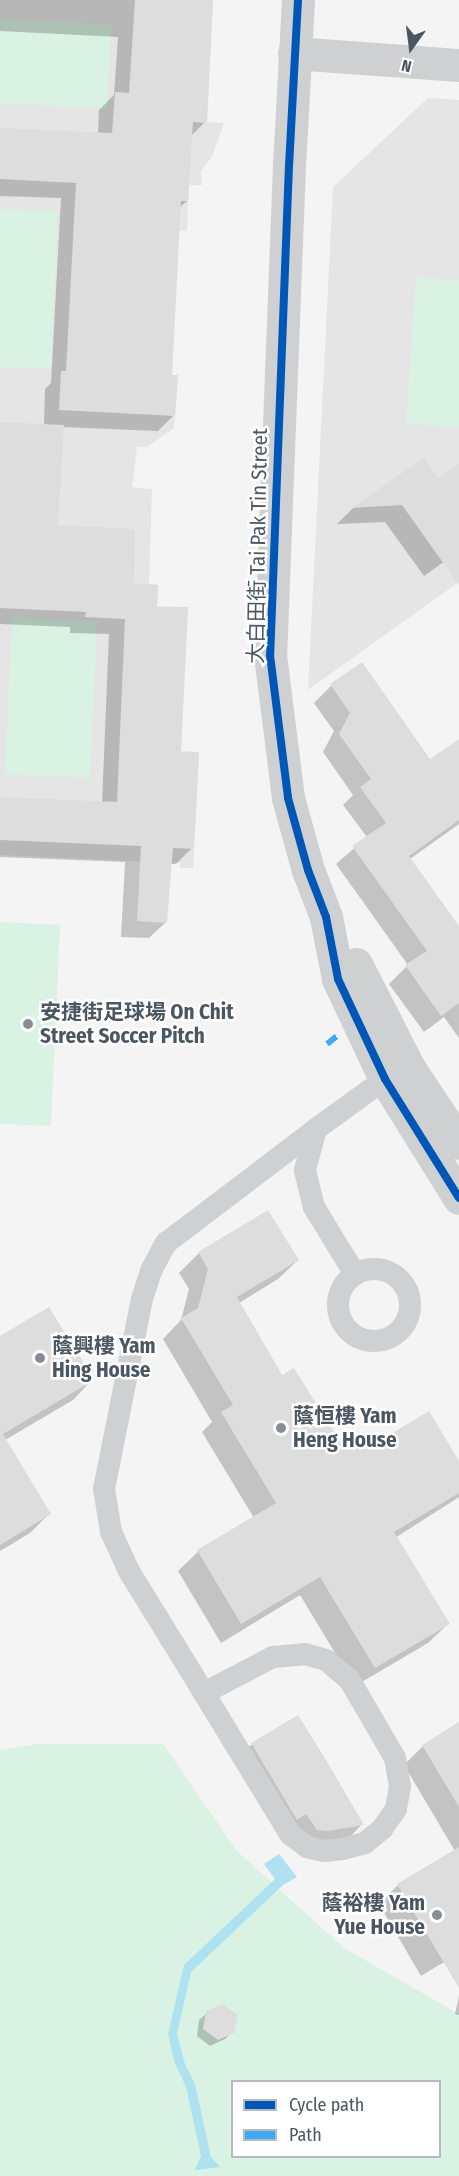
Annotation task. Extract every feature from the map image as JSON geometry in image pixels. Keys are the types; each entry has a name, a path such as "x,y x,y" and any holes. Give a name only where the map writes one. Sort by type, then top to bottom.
{"street":[{"name":"大白田街 Tai Pak Tin Street","path":"298,0 270,655 288,798 308,870 327,917 358,967 409,1068 459,1143"},
{"path":"294,53 459,65"},
{"name":"大白田街 Tai Pak Tin Street","path":"327,917 338,979 385,1079 459,1198"}],"lane":[{"path":"204,1693 273,1657 305,1654 326,1659 349,1679 395,1758 400,1786 396,1809 382,1829 365,1843 343,1849 324,1851 307,1847 291,1834 204,1693 129,1571 111,1532 104,1489 142,1299 152,1269 166,1243 315,1128 385,1079"},
{"path":"315,1128 304,1170 314,1207 355,1274"}],"shaded area":[{"path":"0,0 213,0 207,122 224,123 212,157 201,171 202,185 189,185 187,231 179,231 172,375 178,375 174,428 147,447 137,447 132,487 152,489 149,584 158,585 157,606 188,607 181,751 199,752 193,868 180,868 180,863 0,855"},
{"path":"428,98 459,100 459,582 308,690 333,187"}],"green space":[{"path":"0,19 111,24 107,109 0,103"},
{"path":"0,209 58,211 51,369 0,367"},
{"path":"416,277 459,280 459,428 406,424"},
{"path":"12,617 97,621 90,778 5,774"},
{"name":"安捷街足球場 On Chit Street Soccer Pitch","path":"0,922 60,925 51,1126 0,1124"},
{"path":"38,1744 163,1744 237,1851 344,1948 459,2014 459,2176 0,2176 0,1750"}],"water":[{"path":"279,1854 297,1877 283,1885 191,1972 177,2034 185,2064 195,2084 211,2157 220,2167 195,2170 201,2156 186,2087 174,2061 168,2034 184,1965 275,1879 264,1864"}],"building":[{"path":"135,0 213,0 207,123 193,122 188,201 181,201 172,375 178,375 175,416 59,410 61,371 66,371 76,183 0,179 0,128 112,133 115,92 129,93"},
{"path":"0,422 64,425 58,525 135,529 134,583 158,585 157,607 188,607 181,752 199,752 194,849 173,848 167,923 137,921 141,846 0,840 0,797 117,802 125,619 85,617 86,612 0,608"},
{"path":"424,458 438,478 459,463 459,585 402,505 351,508"},
{"path":"362,662 430,759 459,739 459,820 409,856 459,926 459,1003 441,1016 405,965 427,951 352,846 386,823 360,787 371,779 339,734 350,713 330,684"},
{"name":"蔭恒樓 Yam Heng House","path":"268,1210 299,1260 237,1297 282,1375 294,1368 342,1445 364,1450 429,1411 459,1461 459,1493 394,1532 450,1624 375,1668 320,1577 241,1624 197,1550 276,1503 221,1412 233,1405 181,1318 198,1308 208,1269 198,1252"},
{"name":"蔭興樓 Yam Hing House","path":"49,1307 94,1380 3,1434 51,1514 0,1545 0,1336"},
{"path":"298,1715 364,1825 328,1831 317,1830 306,1814 297,1820 251,1743"},
{"path":"459,1722 459,1807 422,1745"},
{"name":"蔭裕樓 Yam Yue House","path":"459,1847 459,1988 397,1884"},
{"path":"222,2004 238,2015 234,2033 218,2040 203,2029 206,2011"}],"marked path":[{"path":"327,1044 337,1036"}],"cycle path":[{"path":"298,0 289,165 270,655 288,798 308,870 326,917 338,979 385,1079 459,1198"}],"place":[{"name":"安捷街足球場 On Chit Street Soccer Pitch","path":"28,1024"},
{"name":"蔭興樓 Yam Hing House","path":"40,1358"},
{"name":"蔭恒樓 Yam Heng House","path":"281,1428"},
{"name":"蔭裕樓 Yam Yue House","path":"437,1915"}]}
